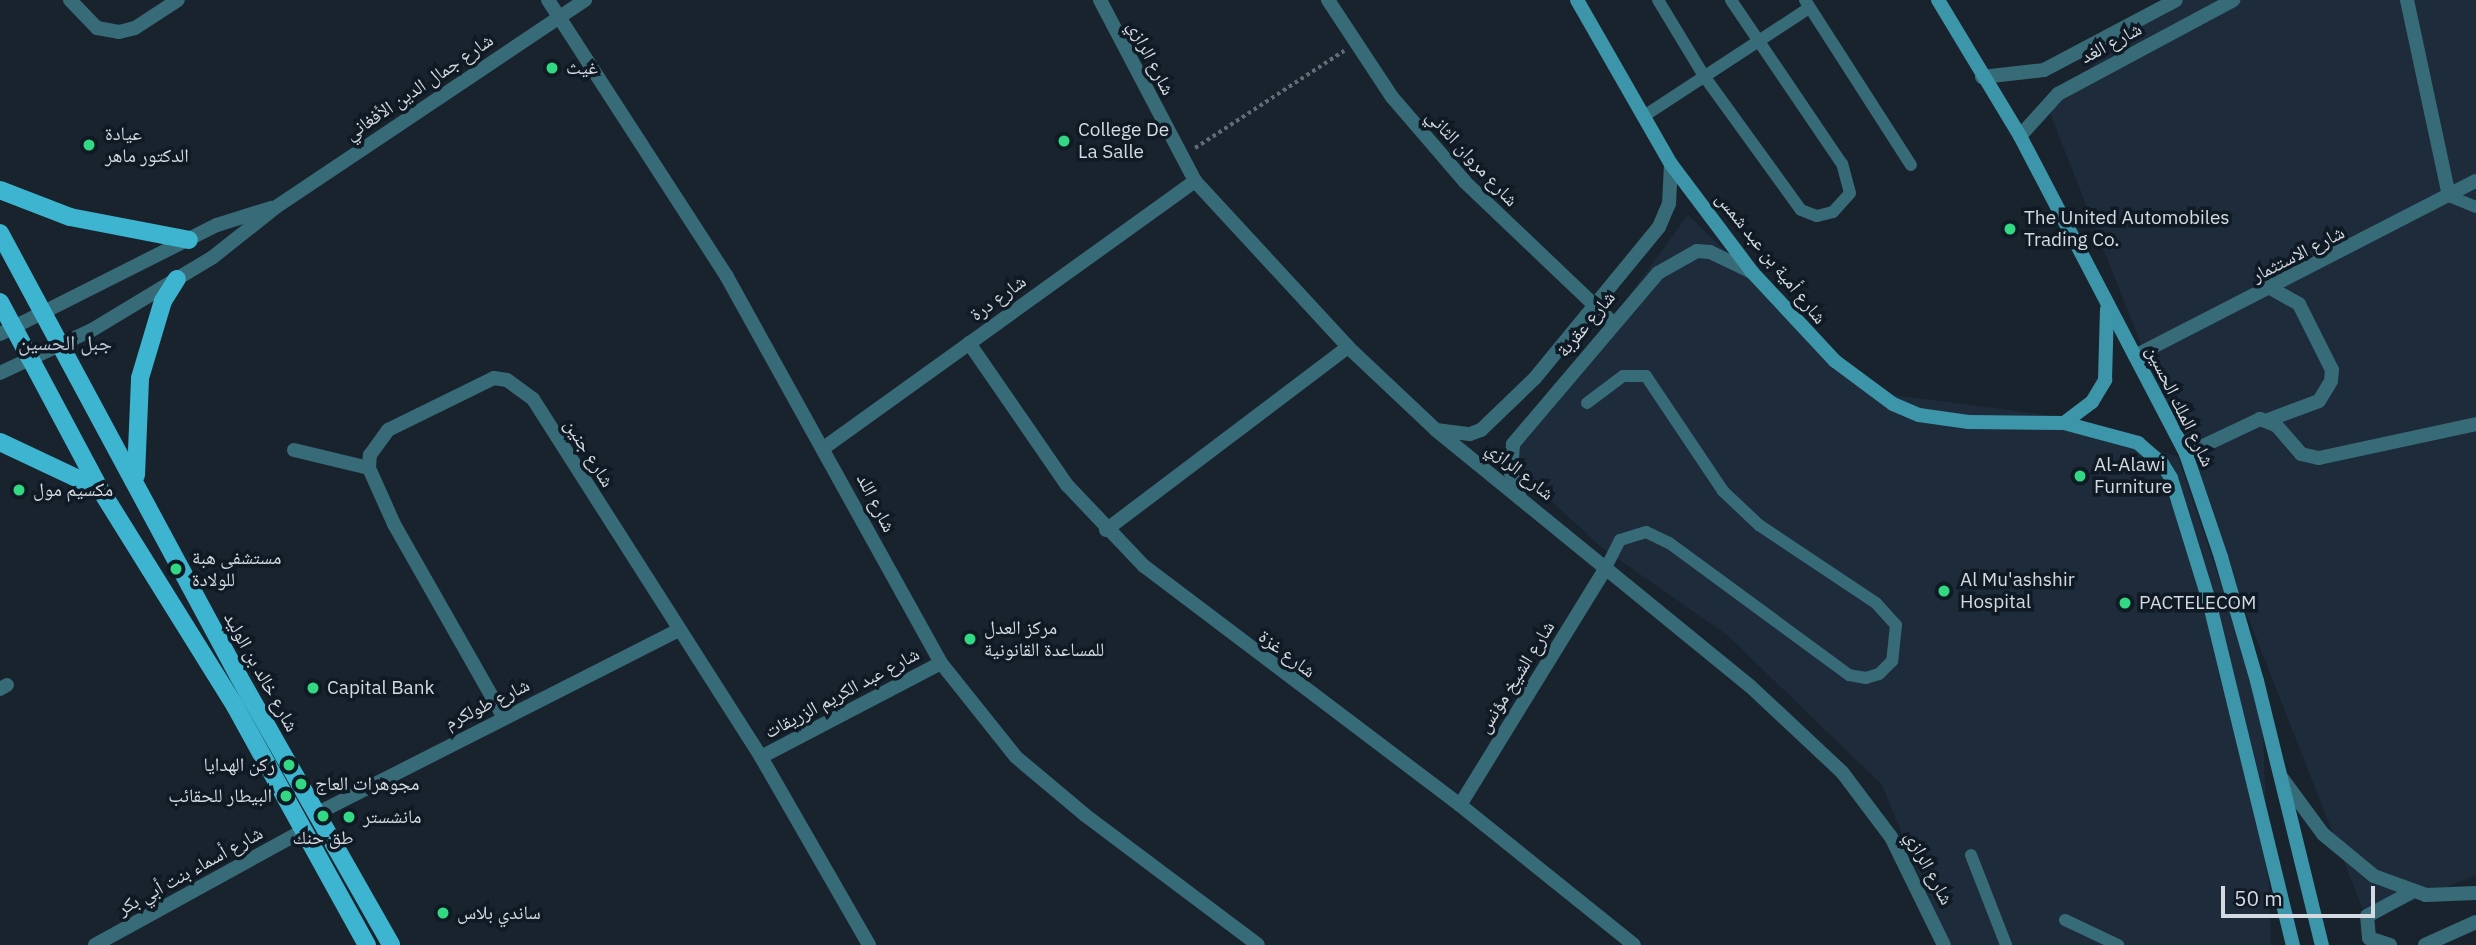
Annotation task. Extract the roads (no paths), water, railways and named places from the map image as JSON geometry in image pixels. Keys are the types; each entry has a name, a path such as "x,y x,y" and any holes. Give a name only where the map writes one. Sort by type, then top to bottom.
{"main road":[{"name":"شارع أمية بن عبد شمس","path":"1577,0 1671,164 1752,272 1835,361 1893,404 1941,419 2064,422"},
{"name":"شارع الملك الحسين","path":"1938,0 2020,136 2107,308 2186,454 2221,556 2322,945"},
{"path":"0,190 70,216 189,240"},
{"name":"شارع خالد بن الوليد","path":"0,233 63,343 316,814 391,945"},
{"path":"136,478 140,378 163,301 177,279"},
{"name":"شارع خالد بن الوليد","path":"0,302 6,332 30,359 100,489 235,706 367,945"},
{"path":"2064,422 2092,402 2105,380 2107,308"},
{"name":"شارع الملك الحسين","path":"2064,422 2138,443 2151,452 2171,478 2209,601 2293,945"},
{"path":"0,442 100,489"}],"street":[{"path":"70,0 97,28 119,32 135,28 178,0"},
{"name":"شارع اللد","path":"548,0 720,266 825,447 941,663 1016,757 1085,815 1258,945"},
{"name":"شارع جمال الدين الأفغاني","path":"0,373 63,343 177,279 276,206 585,0"},
{"name":"شارع الرازي","path":"1100,0 1180,157 1195,181 1348,346 1436,430 1519,494 1749,686 1842,772 1891,837 1944,945"},
{"name":"شارع مروان الثاني","path":"1328,0 1354,44 1392,97 1465,182 1612,322"},
{"path":"1982,77 2044,70 2176,0"},
{"name":"شارع الغد","path":"2020,136 2058,94 2233,0"},
{"path":"2407,0 2449,196"},
{"name":"شارع عقربة","path":"1436,430 1470,434 1497,419 1595,306 1665,216 1672,189 1671,164"},
{"name":"شارع درة","path":"825,447 1195,181"},
{"name":"شارع الاستثمار","path":"2135,356 2272,289 2476,181"},
{"name":"شارع جمال الدين الأفغاني","path":"6,332 233,218 276,206"},
{"name":"شارع عقربة","path":"1519,494 1511,473 1513,444 1612,322 1658,273 1685,254 1710,252 1752,272"},
{"path":"2186,454 2253,421 2269,420 2319,401 2331,382 2332,370 2299,304 2272,289"},
{"name":"شارع غزة","path":"969,343 1024,428 1106,530 1200,612 1460,805 1634,945"},
{"path":"1106,530 1348,346"},
{"name":"شارع جنين","path":"369,468 370,454 387,430 473,385 494,378 508,380 533,399 676,631 761,757 869,945"},
{"path":"2269,420 2295,450 2319,458 2476,424"},
{"path":"294,450 369,468 394,524 503,716"},
{"name":"شارع الشيخ مؤنس","path":"1460,805 1606,568"},
{"name":"شارع طولكرم","path":"316,814 503,716 676,631"},
{"name":"شارع عبد الكريم الزريقات","path":"761,757 941,663"},
{"path":"2280,775 2342,853 2374,876 2410,893 2476,893"},
{"name":"شارع أسماء بنت أبي بكر","path":"95,945 304,830"},
{"path":"2390,945 2369,938 2367,916 2410,893"},
{"path":"2425,945 2476,922"}],"lane":[{"path":"1658,0 1704,76 1801,210 1817,216 1833,212 1850,193 1842,164 1756,43 1731,0"},
{"path":"1644,116 1756,43 1807,4 1911,165"},
{"path":"2449,196 2476,207"},
{"path":"1587,403 1623,376 1646,376 1723,491 1759,525 1876,603 1896,625 1892,661 1879,674 1866,678 1849,675 1669,543 1646,532 1620,540 1606,568"},
{"path":"1971,855 2006,945"},
{"path":"2065,920 2119,945"}],"place":[{"name":"غيث","path":"552,68"},
{"name":"College De La Salle","path":"1064,141"},
{"name":"عيادة الدكتور ماهر","path":"89,145"},
{"name":"The United Automobiles Trading Co.","path":"2010,229"},
{"name":"Al-Alawi Furniture","path":"2080,476"},
{"name":"مكسيم مول","path":"19,490"},
{"name":"مستشفى هبة للولادة","path":"176,569"},
{"name":"Al Mu'ashshir Hospital","path":"1944,591"},
{"name":"PACTELECOM","path":"2125,603"},
{"name":"مركز العدل للمساعدة القانونية","path":"970,639"},
{"name":"Capital Bank","path":"313,688"},
{"name":"ركن الهدايا","path":"289,765"},
{"name":"مجوهرات العاج","path":"301,784"},
{"name":"البيطار للحقائب","path":"286,796"},
{"name":"طق حنك","path":"323,816"},
{"name":"مانشستر","path":"349,817"},
{"name":"ساندي بلاس","path":"443,913"}],"district":[{"name":"جبل الحسين","path":"65,342"}]}
